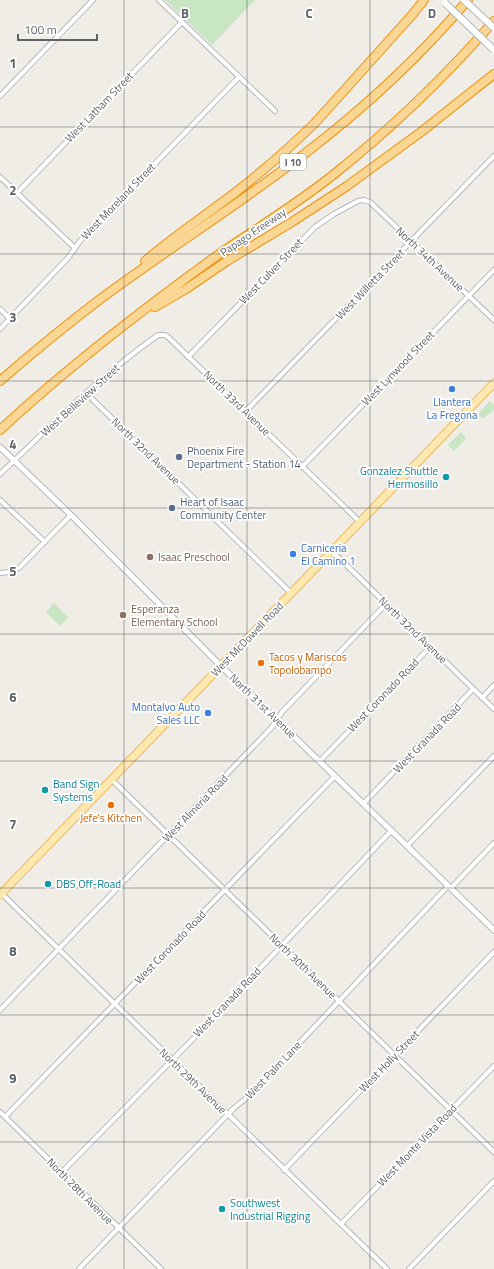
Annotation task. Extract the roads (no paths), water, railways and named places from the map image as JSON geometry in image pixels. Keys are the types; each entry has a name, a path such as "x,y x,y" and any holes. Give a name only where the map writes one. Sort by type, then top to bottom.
{"highway":[{"path":"98,301 157,250 231,196 299,139 407,21 424,0"},
{"name":"I 10","path":"0,381 98,301 278,173 340,126 419,54 448,24 468,0"},
{"name":"Papago Freeway","path":"0,430 35,397 118,329 221,253 332,176 417,101 494,21"},
{"path":"118,329 186,289 227,261 334,195 421,132 494,74"}],"main road":[{"path":"464,0 494,28"},
{"path":"445,3 494,50"},
{"name":"West McDowell Road","path":"0,893 494,383"}],"street":[{"path":"0,96 93,0"},
{"path":"159,0 275,111"},
{"name":"West Latham Street","path":"16,193 182,22"},
{"name":"West Moreland Street","path":"0,329 68,258 80,240 239,77"},
{"name":"West Willetta Street","path":"245,412 494,156"},
{"path":"0,177 74,248"},
{"name":"West Culver Street","path":"188,357 315,227 358,200 364,200"},
{"name":"North 34th Avenue","path":"364,200 370,202 494,320"},
{"name":"West Lynwood Street","path":"302,467 494,270"},
{"path":"0,309 10,319"},
{"name":"West Belleview Street","path":"0,474 86,393 131,354 158,335 165,335"},
{"name":"North 33rd Avenue","path":"165,335 360,522"},
{"name":"North 32nd Avenue","path":"86,393 291,593"},
{"name":"North 31st Avenue","path":"0,447 71,515 221,666 494,930"},
{"path":"0,500 44,542"},
{"path":"0,573 9,572 19,568 71,515"},
{"name":"North 32nd Avenue","path":"332,551 494,709"},
{"name":"West Almeria Road","path":"0,1010 273,726 282,712 386,604"},
{"name":"West Coronado Road","path":"320,761 430,647"},
{"path":"482,698 494,685"},
{"name":"West Granada Road","path":"364,804 473,689"},
{"path":"407,846 494,756"},
{"name":"West Coronado Road","path":"5,1117 335,776"},
{"name":"North 30th Avenue","path":"111,779 494,1152"},
{"name":"West Granada Road","path":"62,1172 171,1059 188,1044 392,830"},
{"name":"West Palm Lane","path":"79,1269 228,1114 250,1095 338,1001 449,887 494,843"},
{"name":"North 29th Avenue","path":"0,893 387,1269"},
{"name":"West Holly Street","path":"284,1170 494,952"},
{"name":"West Monte Vista Road","path":"341,1224 494,1066"},
{"name":"North 28th Avenue","path":"0,1112 161,1269"},
{"path":"409,1269 494,1181"}],"place":[{"name":"Llantera La Fregona","path":"452,389"},
{"name":"Phoenix Fire Department - Station 14","path":"179,457"},
{"name":"Gonzalez Shuttle Hermosillo","path":"446,477"},
{"name":"Heart of Isaac Community Center","path":"172,508"},
{"name":"Carniceria El Camino 1","path":"293,554"},
{"name":"Isaac Preschool","path":"150,557"},
{"name":"Esperanza Elementary School","path":"123,615"},
{"name":"Tacos y Mariscos Topolobampo","path":"261,663"},
{"name":"Montalvo Auto Sales LLC","path":"208,713"},
{"name":"Band Sign Systems","path":"45,790"},
{"name":"Jefe's Kitchen","path":"111,805"},
{"name":"DBS Off-Road","path":"48,884"},
{"name":"Southwest Industrial Rigging","path":"222,1209"}]}
